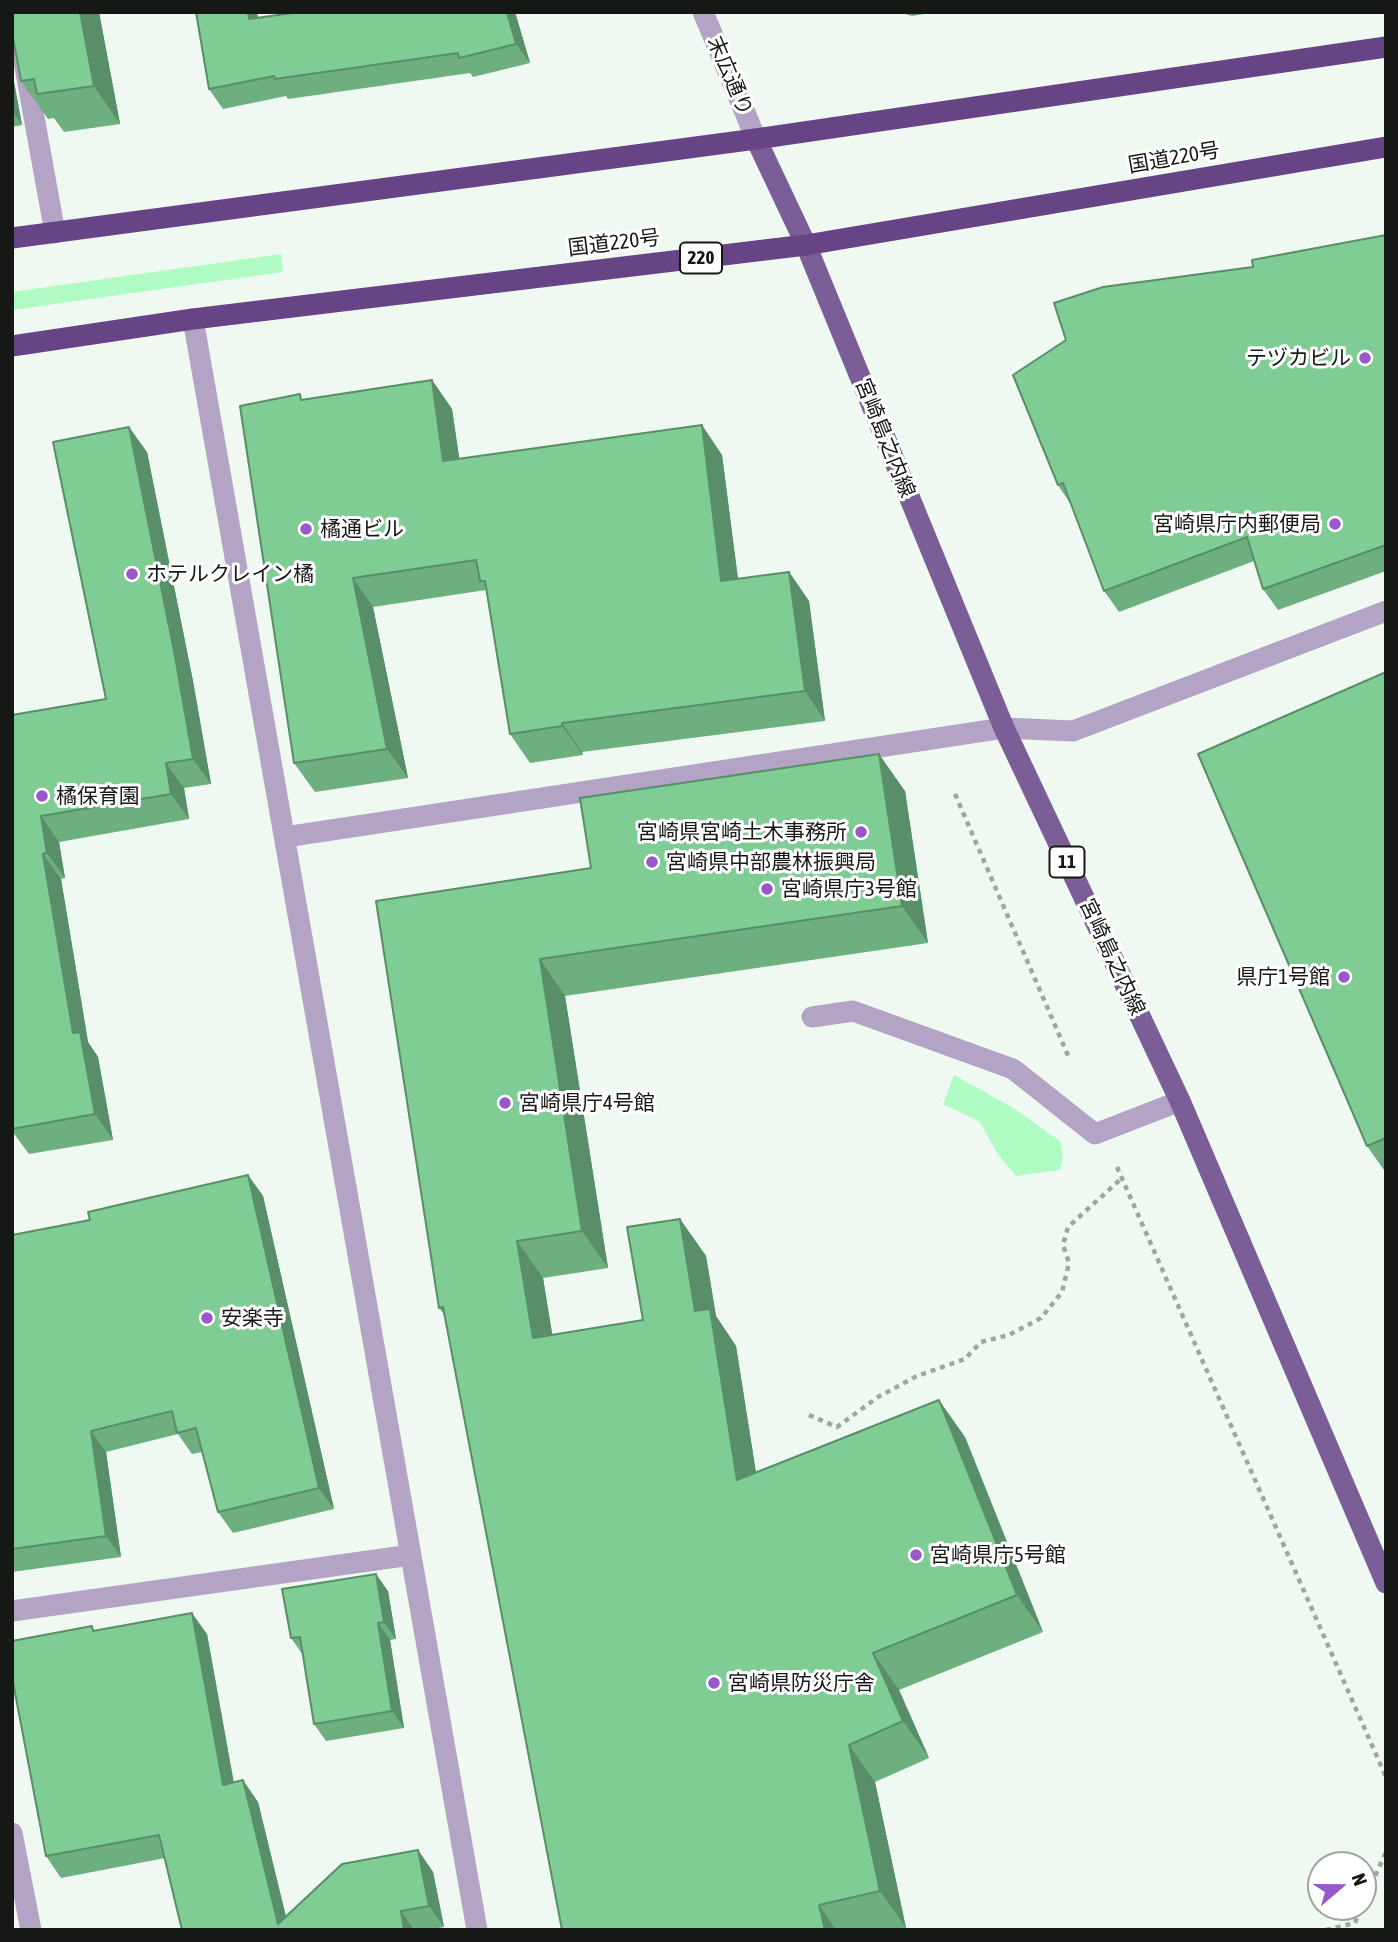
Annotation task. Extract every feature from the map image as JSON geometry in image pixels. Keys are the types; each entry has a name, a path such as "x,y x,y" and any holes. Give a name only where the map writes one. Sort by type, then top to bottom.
{"highway":[{"path":"12,238 756,139 1386,47"},
{"name":"国道220号","path":"12,346 193,318 806,245 1386,148"}],"main road":[{"name":"宮崎島之内線","path":"756,139 806,245 1004,727 1180,1101 1386,1583"}],"street":[{"path":"15,12 55,233"},
{"name":"末広通り","path":"703,12 756,139"},
{"path":"193,318 477,1930"},
{"path":"285,837 1004,727 1073,731 1386,611"},
{"path":"812,1017 853,1011 1013,1069 1098,1133 1180,1101"},
{"path":"12,1611 411,1555"},
{"path":"12,1833 31,1930"}],"path":[{"path":"955,794 1074,1069"},
{"path":"1098,1133 1122,1178 1386,1777"},
{"path":"809,1415 837,1427 878,1397 917,1376 965,1359 981,1342 1009,1335 1041,1318 1062,1292 1069,1263 1063,1245 1068,1227 1122,1178"},
{"path":"1377,1872 1386,1852"},
{"path":"1326,1930 1356,1921"}],"green space":[{"path":"281,254 283,272 12,310 12,292"},
{"path":"954,1075 1015,1109 1060,1141 1063,1156 1060,1170 1016,1176 997,1153 980,1122 943,1104"}],"building":[{"path":"12,12 80,12 94,86 37,94 34,79 21,81 12,32"},
{"path":"196,12 248,12 249,19 300,12 507,12 516,44 459,58 458,53 275,79 274,76 209,89"},
{"path":"1386,235 1386,545 1263,589 1247,537 1104,591 1063,483 1058,485 1013,375 1066,340 1054,303 1103,287 1253,267 1252,260"},
{"path":"432,380 443,461 702,425 721,581 789,572 805,691 562,723 562,726 510,734 485,581 480,581 476,560 353,578 387,749 294,763 240,406 300,394 301,400"},
{"path":"129,427 193,759 166,763 171,794 41,816 47,853 43,854 73,1033 80,1032 95,1114 12,1129 12,715 106,699 53,442"},
{"name":"県庁1号館","path":"1386,672 1386,1138 1367,1146 1198,754"},
{"path":"879,754 902,906 540,959 582,1231 517,1241 533,1338 643,1320 627,1227 680,1219 695,1311 710,1309 737,1480 939,1400 1017,1595 873,1653 903,1721 849,1745 880,1891 819,1905 825,1930 562,1930 443,1307 439,1308 376,901 591,868 580,798"},
{"path":"248,1175 319,1488 218,1512 196,1428 177,1433 172,1411 91,1431 106,1536 12,1549 12,1235 90,1220 88,1212"},
{"path":"376,1574 384,1622 378,1623 392,1711 314,1724 300,1637 291,1638 282,1589"},
{"path":"192,1613 223,1785 243,1780 278,1924 342,1864 418,1850 429,1906 401,1911 404,1930 182,1930 159,1835 46,1856 12,1677 12,1641 92,1626 93,1631"}],"place":[{"name":"テヅカビル","path":"1365,358"},
{"name":"宮崎県庁内郵便局","path":"1335,524"},
{"name":"橘通ビル","path":"306,529"},
{"name":"ホテルクレイン橘","path":"132,574"},
{"name":"橘保育園","path":"42,796"},
{"name":"宮崎県宮崎土木事務所","path":"861,832"},
{"name":"宮崎県中部農林振興局","path":"652,862"},
{"name":"宮崎県庁3号館","path":"767,889"},
{"name":"県庁1号館","path":"1344,977"},
{"name":"宮崎県庁4号館","path":"505,1103"},
{"name":"安楽寺","path":"207,1318"},
{"name":"宮崎県庁5号館","path":"916,1555"},
{"name":"宮崎県防災庁舎","path":"714,1683"}]}
